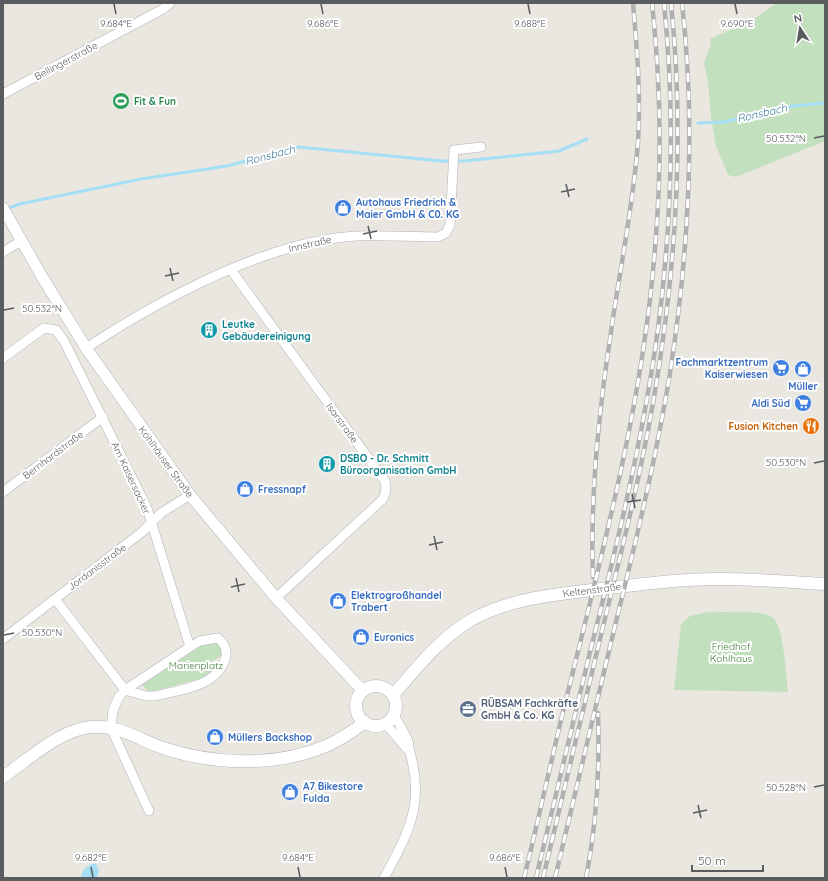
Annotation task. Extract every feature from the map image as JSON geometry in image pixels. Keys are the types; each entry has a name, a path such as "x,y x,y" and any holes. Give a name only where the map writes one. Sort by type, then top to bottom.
{"main road":[{"name":"Keltenstraße","path":"393,696 433,650 471,620 498,608 528,599 686,580 740,579 825,584"},
{"path":"379,686 387,689 393,696 396,706 394,714 385,723 375,725 365,722 357,710 357,700 362,691 370,687 379,686"},
{"path":"3,777 68,734 91,727 111,728 191,756 214,759 259,760 274,759 312,751 335,742 365,722"}],"street":[{"name":"Bellingerstraße","path":"3,94 170,3"},
{"name":"Innstraße","path":"86,348 112,331 187,290 231,270 289,248 329,239 353,236 442,236 450,225 454,150 481,147"},
{"name":"Kohlhäuser Straße","path":"4,210 21,241 86,348 190,495 276,598 362,691"},
{"path":"3,252 21,241"},
{"name":"Isarstraße","path":"231,270 385,481 386,486 385,496 382,500 276,598"},
{"name":"Am Kaisersacker","path":"3,358 44,328 56,330 64,341 147,508 190,647"},
{"name":"Bernhardstraße","path":"3,492 103,417"},
{"name":"Jordanisstraße","path":"3,639 142,532 161,513 190,495"},
{"path":"55,599 125,690 146,696 154,696 208,681 218,673 223,664 226,652 223,643 218,638 214,637 190,647 125,690 119,697 113,710 111,728 149,811"},
{"path":"384,878 410,826 416,803 416,776 408,742 394,714"},
{"path":"385,723 409,751"}],"green space":[{"path":"777,3 825,3 825,141 736,177 728,175 716,146 711,117 708,82 704,63 711,44 710,39 754,19"},
{"name":"Friedhof Kohlhaus","path":"708,612 750,612 772,617 776,622 782,640 788,692 674,690 681,624 690,616"},
{"name":"Marienplatz","path":"215,640 222,650 221,656 212,661 217,669 205,678 149,692 142,685 205,643"}],"water":[{"path":"92,864 96,864 99,871 97,877 82,878 81,876 84,869"}],"waterway":[{"name":"Ronsbach","path":"698,123 724,122 793,106 825,103"},
{"name":"Ronsbach","path":"6,209 20,204 141,179 227,166 299,147 441,161 464,161 559,151 587,139"}],"railway":[{"path":"593,577 592,547 594,487 599,428 606,369 633,191 638,142 639,89 633,3"},
{"path":"524,878 619,480 641,364 655,248 660,157 659,95 652,3"},
{"path":"536,878 610,572 637,451 658,329 663,289 669,207 671,125 670,84 664,3"},
{"path":"543,878 635,492 653,403 661,354 672,254 678,154 675,53 671,3"},
{"path":"555,878 645,502 670,373 677,327 686,235 689,142 689,96 682,3"},
{"path":"586,878 593,837 597,796 599,755 598,713"}],"place":[{"name":"Fit & Fun","path":"121,101"},
{"name":"Autohaus Friedrich & Maier GmbH & C0. KG","path":"343,208"},
{"name":"Leutke Gebäudereinigung","path":"209,330"},
{"name":"Fachmarktzentrum Kaiserwiesen","path":"781,368"},
{"name":"Müller","path":"803,369"},
{"name":"Aldi Süd","path":"803,403"},
{"name":"Fusion Kitchen","path":"811,426"},
{"name":"DSBO - Dr. Schmitt Büroorganisation GmbH","path":"327,464"},
{"name":"Fressnapf","path":"245,489"},
{"name":"Elektrogroßhandel Trabert","path":"338,601"},
{"name":"Euronics","path":"361,637"},
{"name":"RÜBSAM Fachkräfte GmbH & Co. KG","path":"468,709"},
{"name":"Müllers Backshop","path":"215,737"},
{"name":"A7 Bikestore Fulda","path":"290,792"}]}
